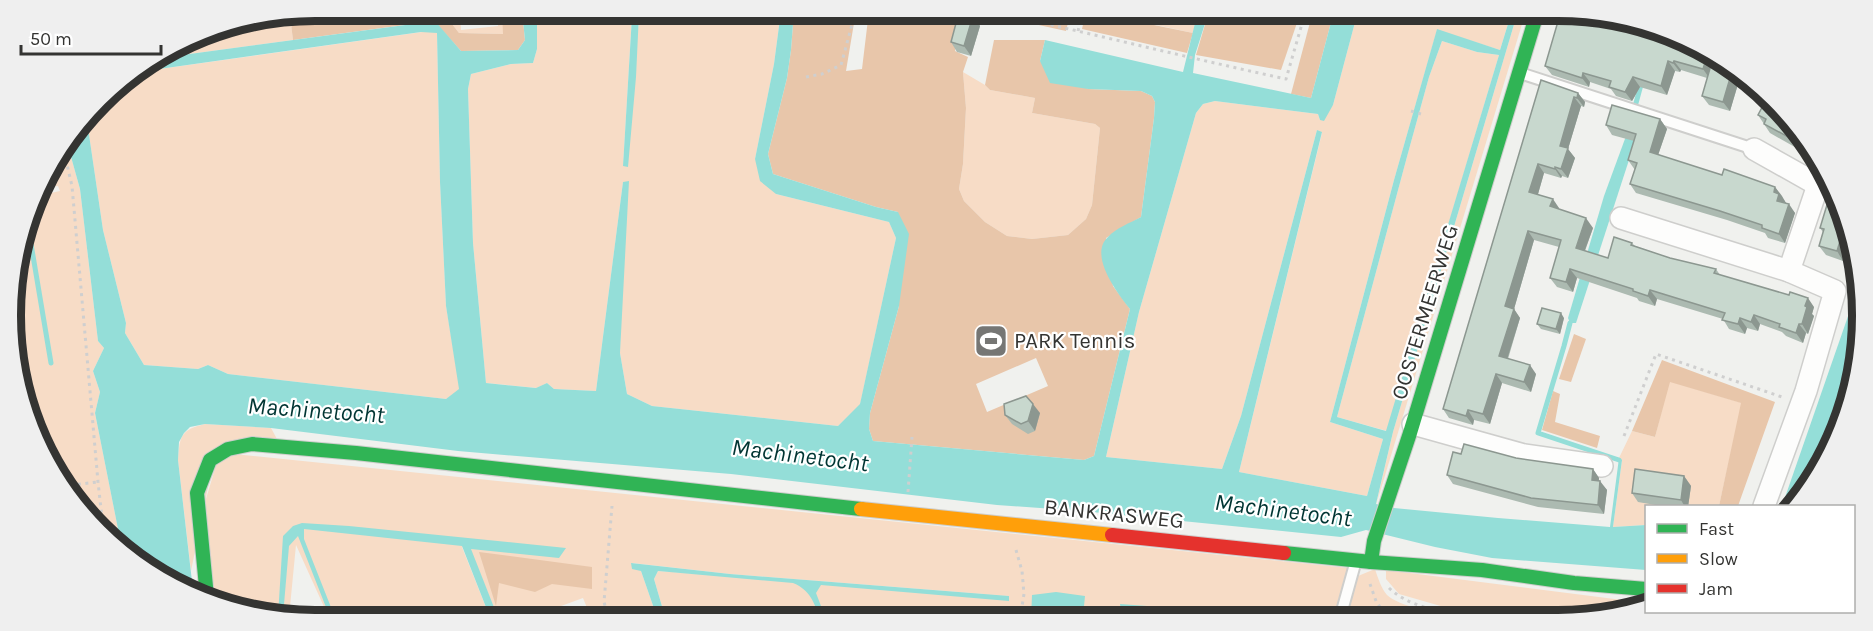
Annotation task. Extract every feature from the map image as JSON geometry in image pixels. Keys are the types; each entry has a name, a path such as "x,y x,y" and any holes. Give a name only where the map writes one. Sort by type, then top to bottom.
{"street":[{"name":"OOSTERMEERWEG","path":"1371,561 1374,541 1413,424 1535,21"},
{"path":"1754,149 1818,185 1789,271"},
{"path":"1621,218 1789,271 1835,291 1801,404 1765,505"},
{"path":"1413,424 1524,455 1602,466"},
{"name":"BANKRASWEG","path":"206,589 197,493 202,475 210,460 228,449 252,444 356,453 903,514 1356,560 1482,570 1645,589"}],"lane":[{"path":"1519,73 1754,149"},
{"path":"1342,610 1356,560"}],"path":[{"path":"806,77 822,74 841,64 853,21"},
{"path":"1034,21 1286,79 1303,21"},
{"path":"1078,31 1080,21"},
{"path":"1411,111 1420,114"},
{"path":"66,160 72,186 103,520"},
{"path":"1624,436 1656,354 1801,404"},
{"path":"907,499 912,437"},
{"path":"606,610 604,602 614,481"},
{"path":"75,485 98,482"},
{"path":"1015,525 1016,552 1022,571 1024,594 1021,610"},
{"path":"1371,561 1370,588 1382,610"},
{"path":"1388,587 1397,596 1438,610"}],"shaded area":[{"path":"434,21 293,40 291,23"},
{"path":"434,21 450,21 459,33 503,34 502,21 523,21 525,40 518,50 461,51"},
{"path":"450,21 460,21 461,30 498,26 498,21 503,21 504,34 459,33"},
{"path":"537,21 632,21 623,166 639,21 780,21 774,64 755,159 776,194 889,222 896,238 860,405 838,426 652,406 627,394 620,353 623,182 596,391 554,389 547,383 537,388 486,383 473,243 468,89 471,74 511,64 533,63 537,49"},
{"path":"793,21 854,21 846,71 862,69 868,21 961,21 955,51 968,57 963,72 966,108 963,164 959,189 964,201 985,222 1007,236 1032,239 1068,235 1086,219 1092,205 1100,128 1095,124 1032,113 1035,98 990,90 985,85 994,40 1045,40 1040,61 1088,89 1141,91 1152,96 1155,102 1154,118 1141,217 1106,238 1113,286 1130,309 1094,456 1084,460 873,441 869,429 870,413 899,306 898,212 773,174 768,154 787,78","holes":["1036,358 1048,386 987,412 976,384"]},
{"path":"1021,21 1068,21 1066,31"},
{"path":"1084,21 1135,21 1193,33 1187,53 1082,29"},
{"path":"1138,21 1196,21 1193,33"},
{"path":"1206,21 1298,21 1281,70 1196,55"},
{"path":"1310,21 1331,21 1311,98 1291,94"},
{"path":"1355,21 1509,21 1500,50 1437,30 1394,180 1330,422 1383,439 1367,496 1239,472 1322,133 1317,130 1241,416 1222,469 1106,457 1139,312 1196,113 1203,104 1215,101 1318,114 1320,120 1333,105"},
{"path":"1515,21 1523,21 1376,505 1393,432"},
{"path":"291,23 293,40 176,56 203,43 239,31 277,24"},
{"path":"422,32 437,32 440,182 446,306 460,390 446,399 228,374 208,365 198,369 144,365 125,333 126,323 103,230 88,128 121,94 154,70"},
{"path":"1442,41 1477,52 1499,55 1387,431 1337,417 1429,77"},
{"path":"963,72 990,90 1035,98 1032,113 1095,124 1100,128 1092,205 1086,219 1068,235 1032,239 1007,236 985,222 964,201 959,189 963,164 966,108"},
{"path":"70,153 80,189 98,341 104,348 93,371 100,392 95,413 119,535 94,510 60,463 43,428 27,373 21,316 27,258 43,203 47,194 60,191 58,186 50,187"},
{"path":"1574,334 1586,339 1571,382 1559,379"},
{"path":"1662,360 1775,402 1738,505 1719,505 1741,403 1670,382 1655,437 1632,431"},
{"path":"1847,368 1842,392 1819,452"},
{"path":"1669,381 1742,403 1719,505 1645,505 1645,525 1613,527 1622,460 1619,458 1632,431 1655,437"},
{"path":"1553,391 1560,394 1555,422 1600,436 1597,448 1542,430"},
{"path":"205,424 271,428 277,439 216,448 191,571 178,460 183,435"},
{"path":"234,454 1349,568 1338,610 1187,610 1153,606 1128,609 1142,610 1041,610 1041,608 1039,610 663,610 654,579 658,571 1009,596 730,574 632,563 641,571 655,610 588,610 583,598 550,610 495,610 470,549 462,547 487,610 325,610 296,545 290,608 239,600 213,591 205,502 217,462"},
{"path":"479,552 592,567 592,589 552,584 535,592 499,583 496,606"},
{"path":"1375,569 1387,595 1400,603 1423,610 1347,610 1358,576"},
{"path":"1386,570 1630,601 1596,607 1558,610 1454,610 1399,594 1386,579"}],"water":[{"name":"Machinetocht","path":"435,21 461,51 518,50 525,40 523,21 537,21 537,49 533,63 511,64 471,74 468,89 473,243 486,383 536,388 547,383 554,389 596,391 623,182 629,181 620,353 627,394 652,406 838,426 860,404 896,238 889,222 776,194 760,181 755,159 774,64 780,21 793,21 787,78 768,154 773,174 898,212 909,234 899,306 870,413 869,429 873,441 1084,460 1094,456 1130,309 1112,284 1101,254 1108,237 1141,217 1155,102 1152,96 1141,91 1088,89 1050,83 1040,61 1045,40 1183,72 1196,21 1206,21 1195,55 1193,73 1311,98 1331,21 1355,21 1333,105 1324,121 1320,120 1318,114 1215,101 1203,104 1196,113 1139,312 1106,457 1222,469 1241,416 1317,130 1322,132 1239,472 1367,496 1383,439 1330,422 1394,180 1437,29 1500,50 1509,21 1515,21 1393,432 1376,504 1394,508 1610,527 1619,458 1622,460 1613,527 1645,525 1645,570 1492,558 1366,530 1341,537 1082,511 997,505 731,474 458,451 271,428 205,424 190,427 179,442 178,460 192,583 168,571 136,549 119,535 95,413 100,392 93,371 104,348 98,341 80,189 70,153 82,136 88,128 103,230 126,323 125,333 144,365 198,369 208,365 228,374 446,399 459,389 446,306 440,182 437,33 421,32 154,70 176,56","holes":["1442,41 1477,52 1499,55 1386,431 1337,417 1429,77"]},
{"path":"632,21 639,21 628,167 623,166"},
{"path":"1633,117 1642,120 1576,323 1570,323 1568,318 1604,196"},
{"path":"1852,306 1847,368 1819,452 1782,505"},
{"path":"302,523 349,526 566,548 559,558 471,549 495,610 487,610 462,546 304,529 304,539 332,610 327,610 298,536 289,546 284,608 279,607 283,536 293,526"},
{"path":"631,563 730,574 1009,596 1009,601 821,585 816,593 823,610 816,610 804,589 793,583 658,571 654,579 663,610 655,610 641,571 632,569"},
{"path":"1056,592 1085,596 1084,606 1031,610 1032,595"},
{"path":"1120,604 1201,610 1135,610 1121,609"}],"building":[{"path":"957,21 972,21 964,46 951,42"},
{"path":"1558,21 1596,24 1634,31 1670,43 1706,60 1703,69 1668,61 1661,86 1633,77 1625,92 1609,87 1611,81 1583,73 1582,78 1545,66"},
{"path":"1711,64 1730,77 1723,102 1702,96"},
{"path":"1541,80 1578,93 1577,98 1574,97 1560,146 1568,148 1561,169 1538,164 1529,192 1553,199 1550,206 1586,218 1576,248 1608,258 1614,237 1670,258 1716,269 1714,273 1789,295 1790,292 1808,298 1802,324 1799,324 1796,333 1779,327 1780,324 1754,315 1751,322 1740,318 1738,324 1722,320 1725,313 1650,290 1648,296 1570,269 1566,282 1550,278 1561,240 1528,231 1505,306 1514,309 1499,356 1530,365 1524,382 1496,374 1483,414 1468,410 1466,416 1443,409"},
{"path":"1612,105 1660,119 1650,152 1722,175 1724,169 1775,187 1774,192 1779,194 1777,201 1789,204 1779,234 1762,228 1762,225 1630,184 1637,163 1628,160 1636,134 1606,125"},
{"path":"1764,105 1794,140 1764,124 1766,119 1758,115"},
{"path":"1829,200 1841,237 1837,251 1819,246 1824,229 1820,228"},
{"path":"1542,308 1561,313 1556,329 1537,324"},
{"path":"1026,396 1033,404 1028,421 1021,424 1005,415 1004,404"},
{"path":"1464,444 1516,458 1593,469 1592,480 1600,481 1598,505 1531,498 1447,475 1453,452 1461,454"},
{"path":"1635,469 1684,476 1681,500 1632,493"}],"waterway":[{"path":"1636,103 1642,81"},
{"path":"31,241 51,363"},
{"path":"1570,323 1538,433 1619,460"}],"traffic: fast":[{"path":"1371,562 1374,541 1410,433 1535,21"},
{"path":"206,589 197,493 210,460 228,449 252,444 356,453 861,509"},
{"path":"1284,553 1482,570 1574,583 1645,589"}],"traffic: slow":[{"path":"861,509 1112,535"}],"traffic: jam":[{"path":"1112,535 1284,553"}],"place":[{"name":"PARK Tennis","path":"991,341"}]}
